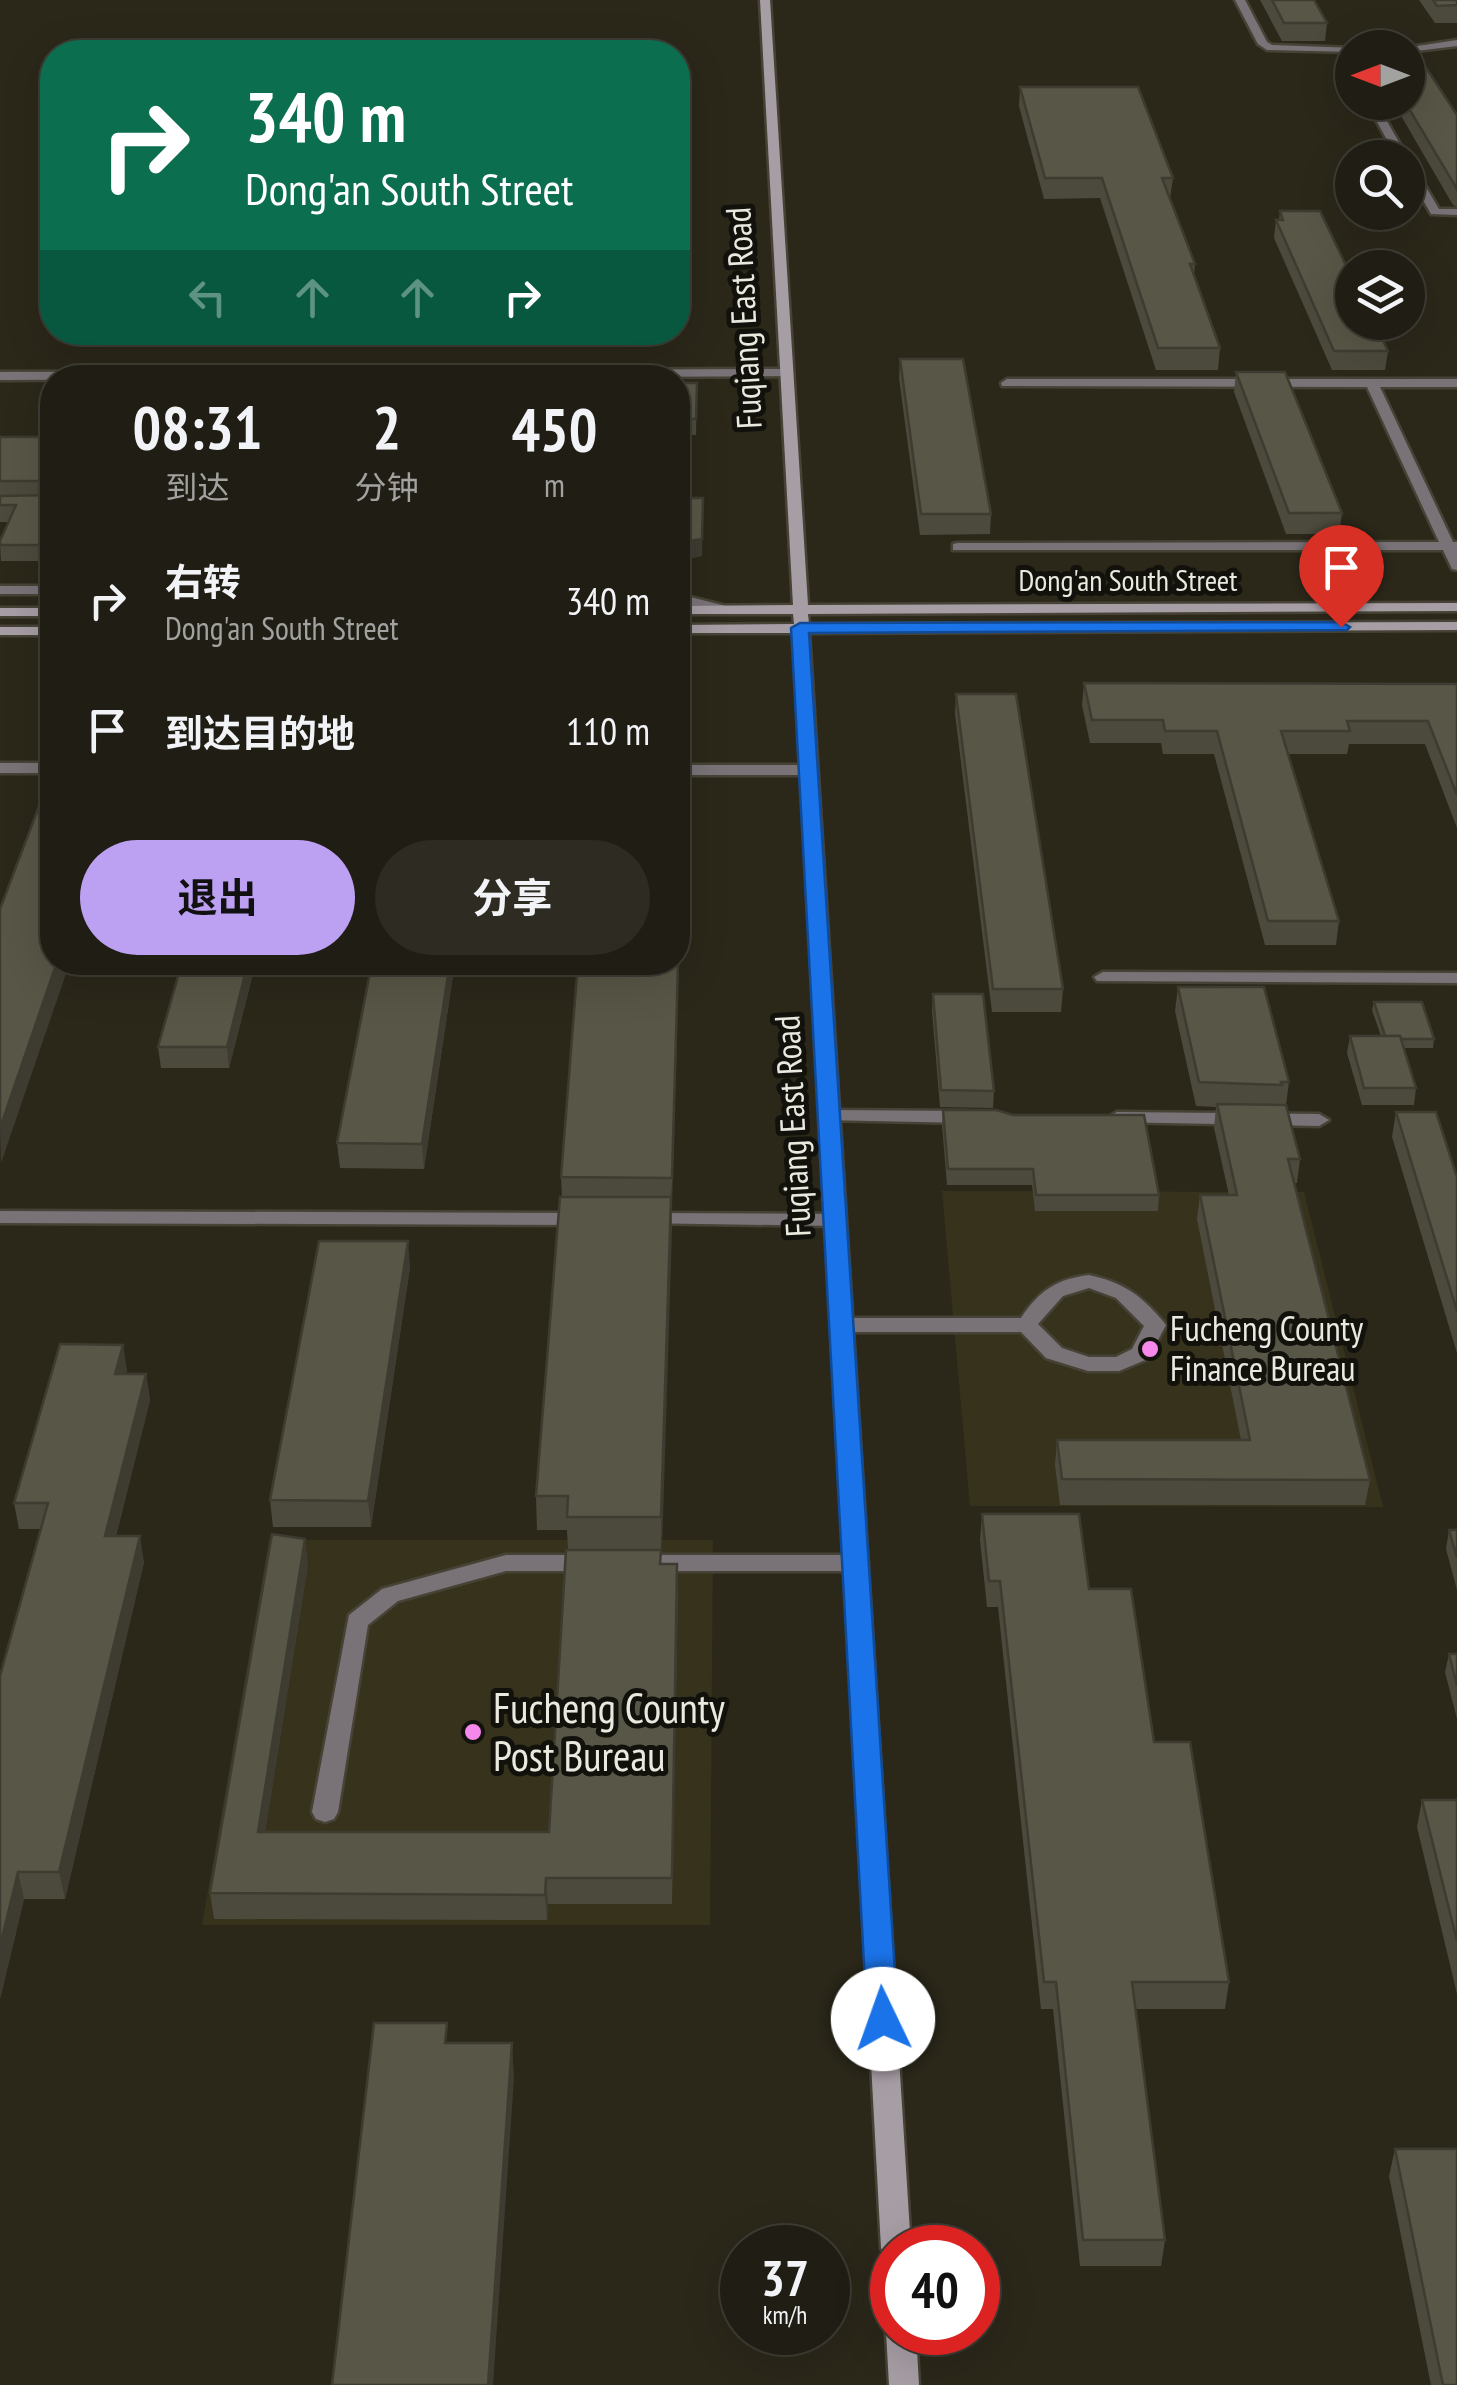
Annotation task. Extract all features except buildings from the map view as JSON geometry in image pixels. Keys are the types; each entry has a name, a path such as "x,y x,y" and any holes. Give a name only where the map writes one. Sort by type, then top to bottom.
{"street":[{"name":"Fuqiang East Road","path":"764,0 895,2225"},
{"path":"1240,0 1270,48 1335,48"},
{"path":"1425,47 1457,43"},
{"path":"1425,196 1434,212 1457,212"},
{"path":"690,373 785,373"},
{"path":"0,376 40,376"},
{"path":"1372,383 1452,546 1457,566"},
{"path":"1007,384 1457,383"},
{"path":"958,547 1452,546"},
{"path":"0,590 40,590"},
{"path":"690,601 720,610"},
{"name":"Dong'an South Street","path":"799,619 1457,607"},
{"path":"690,610 799,619"},
{"path":"0,612 40,612"},
{"path":"690,628 799,619"},
{"name":"Dong'an South Street","path":"799,619 1457,626"},
{"path":"0,631 40,631"},
{"path":"0,768 40,768"},
{"path":"690,770 809,770"},
{"path":"1103,978 1457,978"},
{"path":"830,1116 986,1118"},
{"path":"1104,1118 1319,1120"},
{"path":"0,1217 836,1220"},
{"path":"842,1324 1027,1325 1054,1353 1088,1364 1119,1364 1140,1354 1155,1324 1137,1300 1106,1283 1066,1282 1040,1302 1027,1325"},
{"path":"324,1812 357,1621 390,1595 506,1564 856,1563"},
{"path":"902,2355 904,2385"}],"shaded area":[{"name":"Fucheng County Finance Bureau","path":"942,1191 1304,1192 1383,1507 970,1506"},
{"name":"Fucheng County Post Bureau","path":"269,1540 713,1540 710,1925 202,1925"}],"place":[{"name":"Fucheng County Finance Bureau","path":"1150,1349"},
{"name":"Fucheng County Post Bureau","path":"473,1732"}],"route":[{"path":"883,2019 800,628 1341,627"}]}
